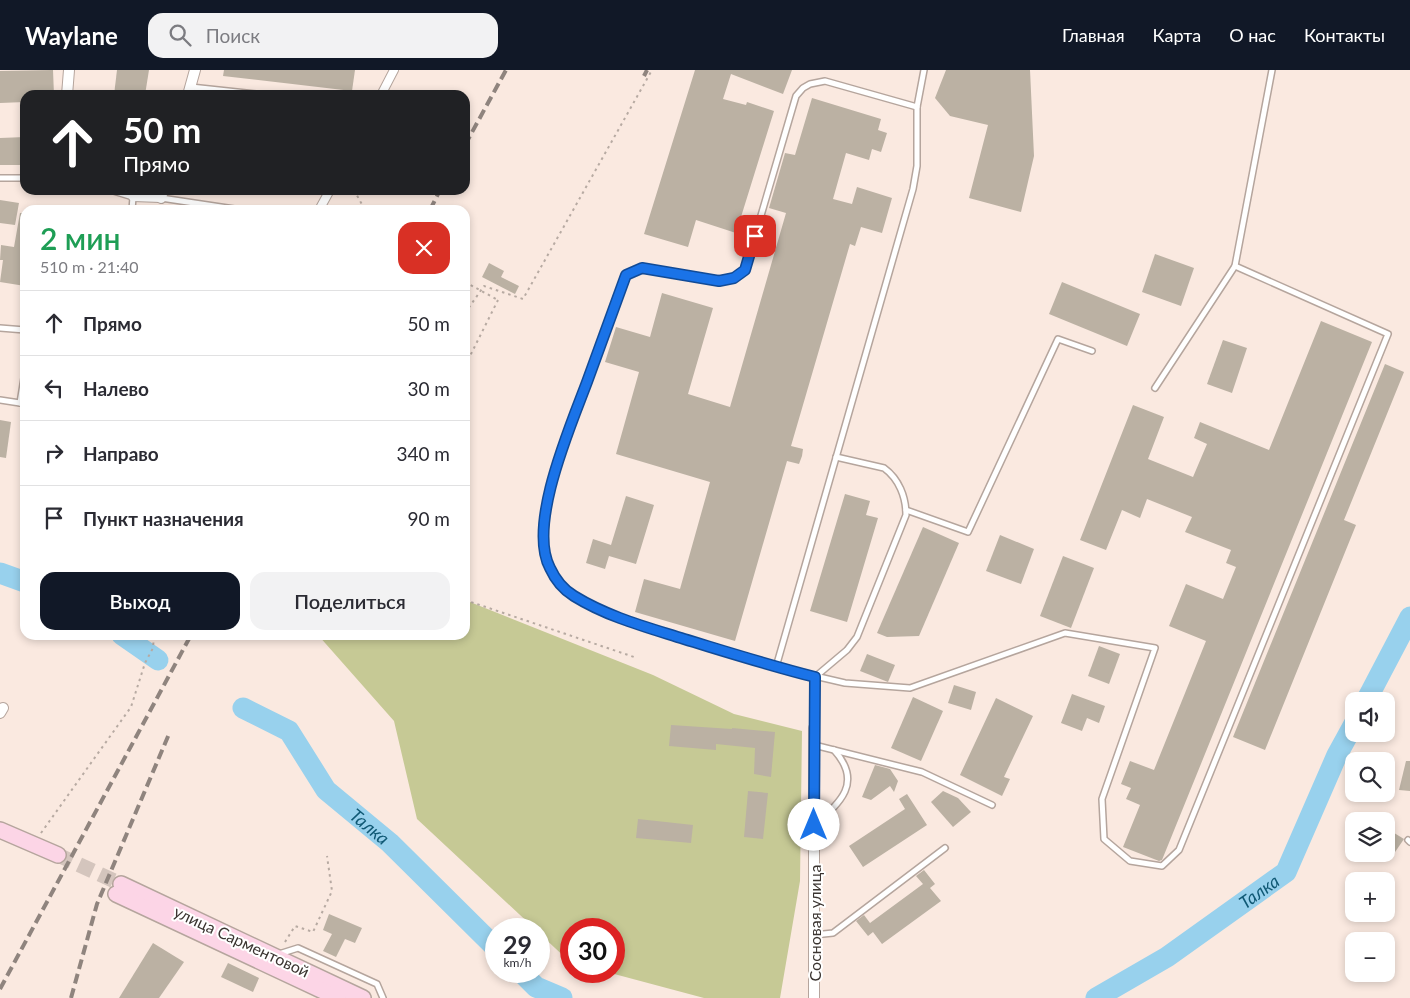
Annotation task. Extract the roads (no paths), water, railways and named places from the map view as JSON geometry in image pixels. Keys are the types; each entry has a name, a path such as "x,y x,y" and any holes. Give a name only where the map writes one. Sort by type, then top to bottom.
{"main road":[{"path":"0,830 56,860 0,841"},
{"name":"улица Сарментовой","path":"118,889 338,998"},
{"name":"улица Сарментовой","path":"198,927 277,952 363,998"}],"street":[{"path":"67,90 69,70"},
{"path":"189,90 195,70"},
{"path":"384,90 394,70"},
{"path":"133,196 148,195"},
{"name":"Сосновая улица","path":"814,728 814,998"}],"lane":[{"path":"776,667 913,189 917,166 917,107 924,70"},
{"path":"1156,388 1235,266 1272,70"},
{"path":"917,107 826,81 810,84 802,88 796,96 745,270 734,278 719,281 642,268 626,275 556,470 547,505 544,527 545,549 549,566 559,582 572,595 610,616 776,667 845,682 910,688 1066,633 1155,648 1102,799 1104,839 1130,861 1162,866 1179,850 1388,334 1235,266"},
{"path":"0,178 20,178"},
{"path":"129,195 133,196 132,205"},
{"path":"167,195 216,205"},
{"path":"0,328 20,330"},
{"path":"906,510 968,532 1058,340 1092,350"},
{"path":"0,400 20,402"},
{"path":"814,728 815,677 847,650 857,637 892,551 906,510 900,488 884,468 836,457"},
{"path":"814,745 922,772 992,805"},
{"path":"814,825 836,807 845,794 848,775 843,761 834,750"},
{"path":"814,935 833,933 945,848"},
{"path":"277,952 298,948 376,984 383,998"}],"waterway":[{"name":"Талка","path":"0,573 20,580"},
{"name":"Талка","path":"1371,692 1410,617"},
{"name":"Талка","path":"129,640 158,660"},
{"name":"Талка","path":"243,708 289,731 326,790 390,843 485,937"},
{"name":"Талка","path":"1096,998 1167,957 1286,872 1345,740"},
{"name":"Талка","path":"532,983 536,987 562,998"}],"tunnel":[{"path":"58,855 121,884"}],"railway":[{"path":"470,136 506,70"},
{"path":"644,76 647,70"},
{"path":"432,205 438,195"},
{"path":"0,989 188,640"},
{"path":"71,998 97,904 169,734"}]}
